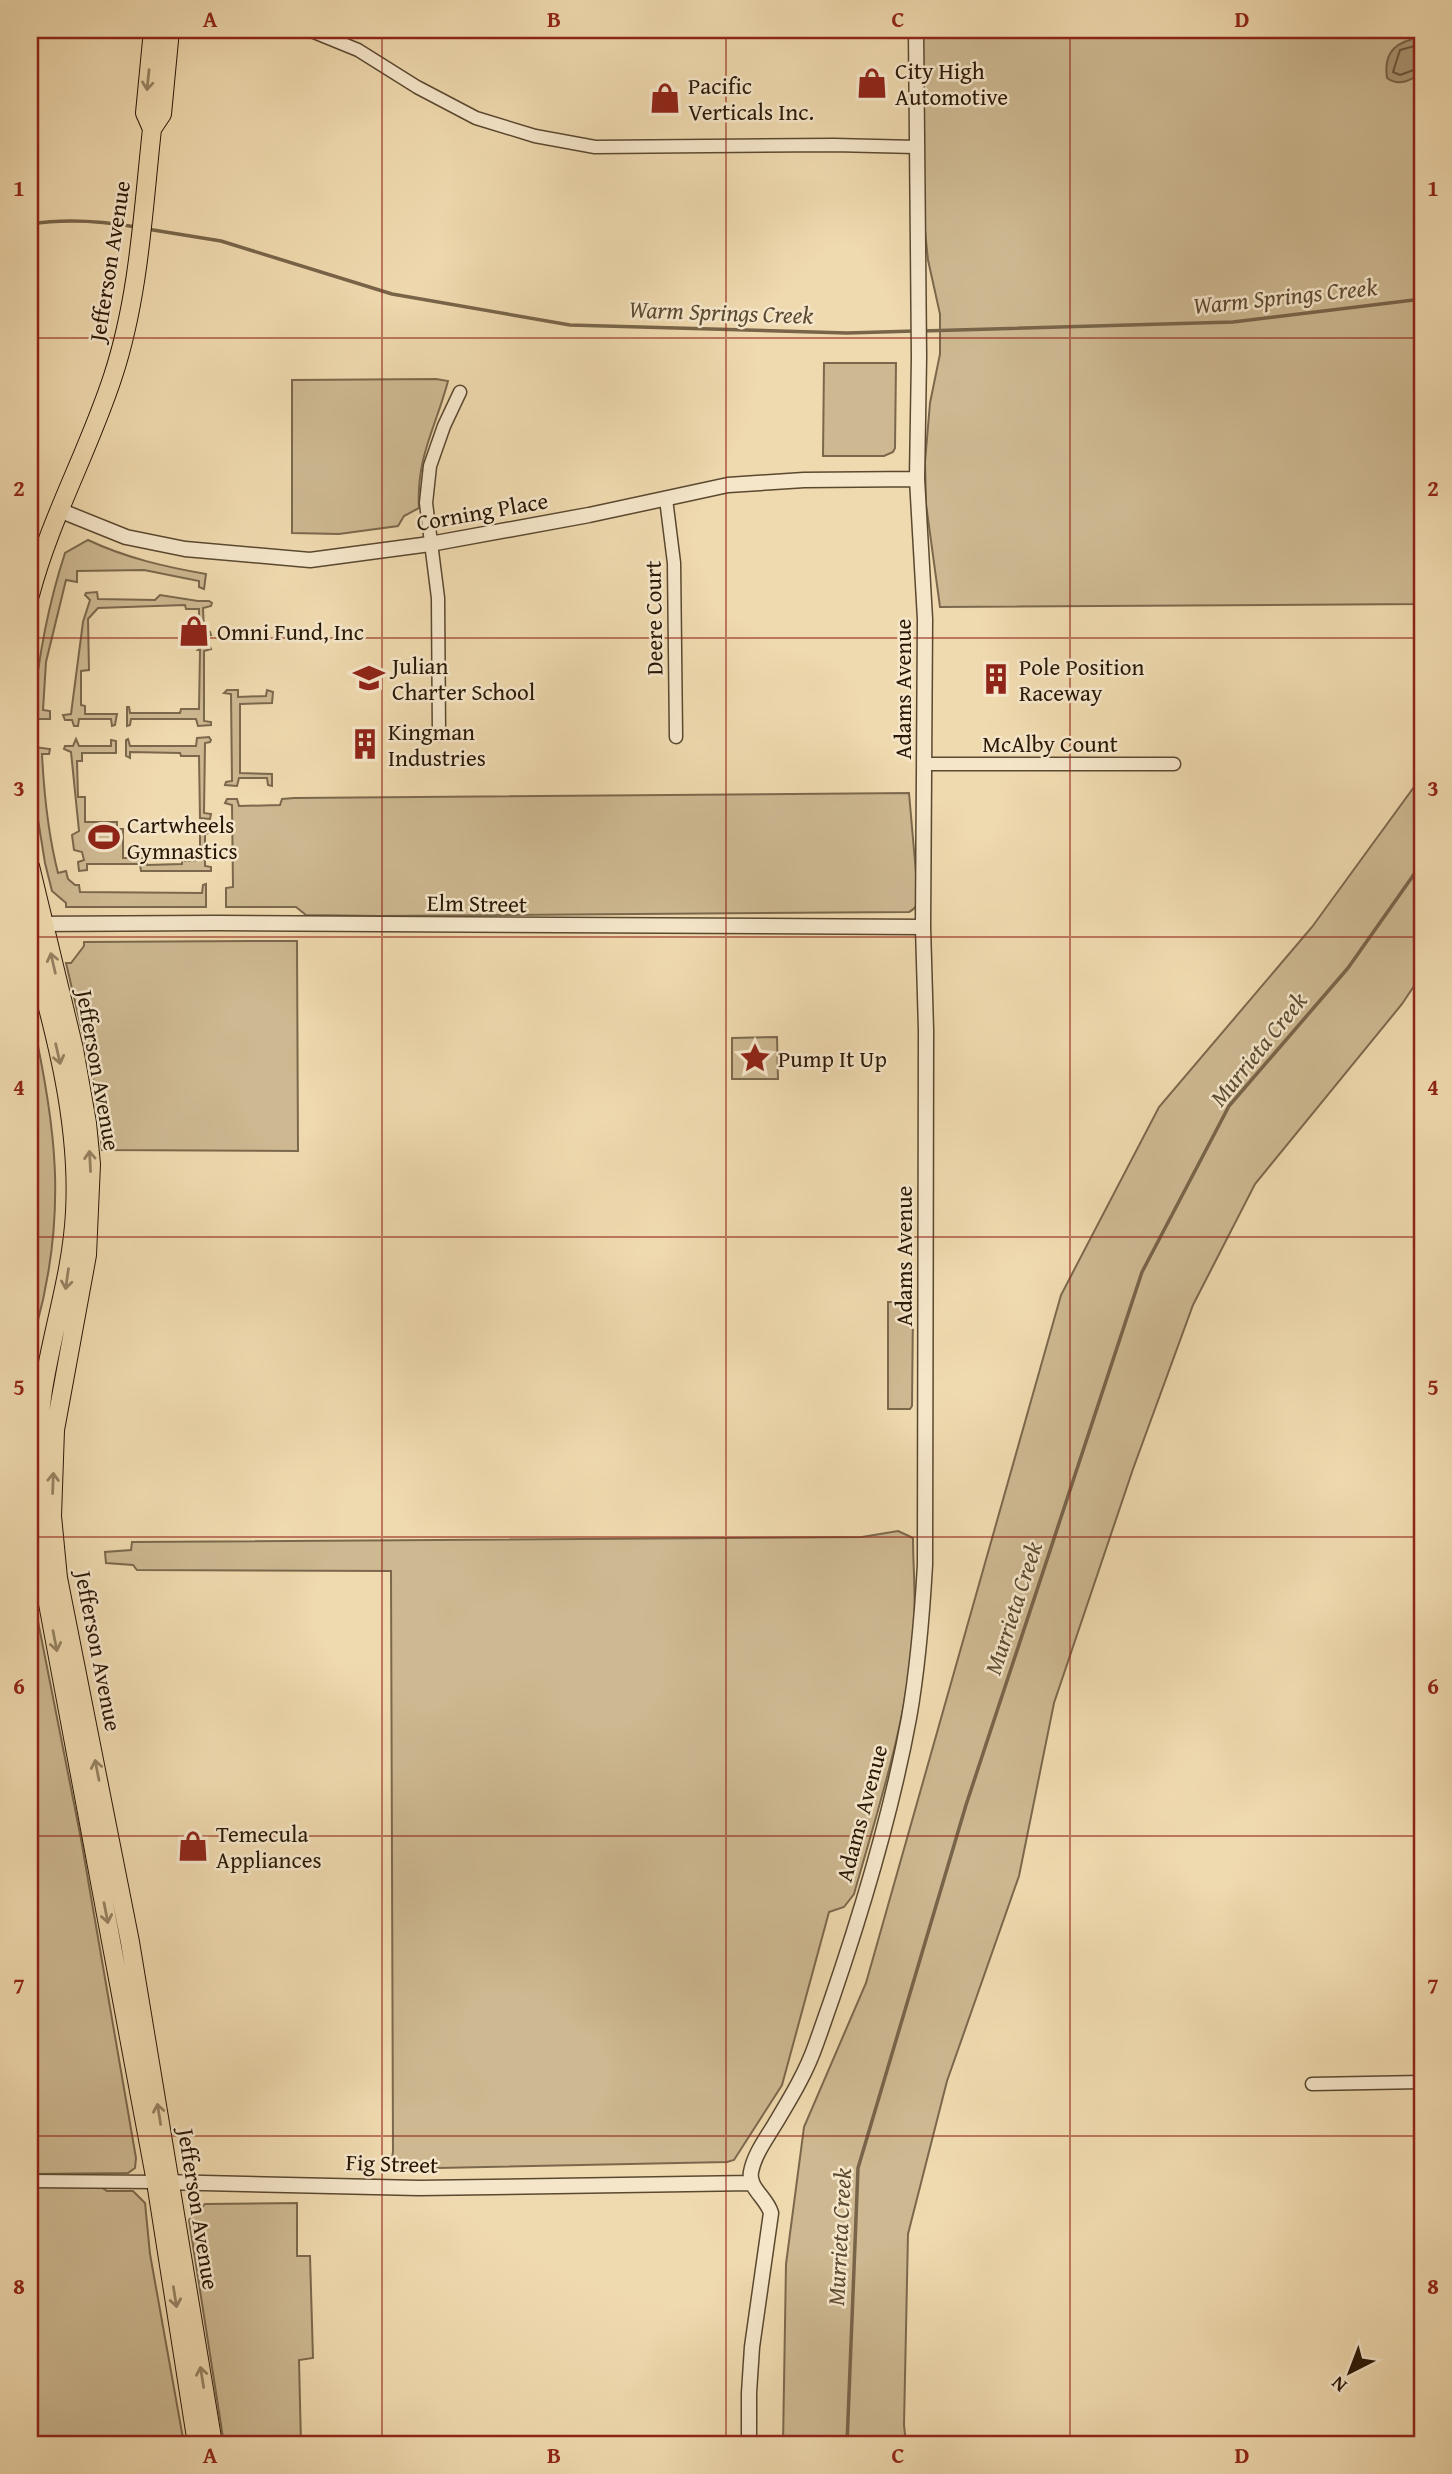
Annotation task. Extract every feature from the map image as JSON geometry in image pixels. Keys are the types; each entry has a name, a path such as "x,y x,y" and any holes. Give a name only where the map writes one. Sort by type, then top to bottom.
{"main road":[{"name":"Jefferson Avenue","path":"152,129 145,113 153,30"},
{"name":"Jefferson Avenue","path":"30,595 37,567 100,414 114,373 130,308 152,129 162,114 170,30"},
{"name":"Jefferson Avenue","path":"30,866 37,924 74,1049 88,1123 91,1192 87,1255 55,1430 52,1516 58,1578 117,1872 163,2182 197,2444"},
{"name":"Jefferson Avenue","path":"30,940 60,1061 72,1132 75,1174 75,1213 66,1287 43,1390 35,1491 37,1550 213,2444"},
{"path":"75,1174 82,1201 82,1251 87,1255"},
{"path":"83,1790 100,1829 106,1862 117,1872"}],"street":[{"path":"309,30 358,50 417,87 476,118 535,136 595,147 916,147"},
{"name":"Adams Avenue","path":"752,2183 754,2164 812,2055 829,2006 884,1825 916,1675 921,1629 925,1565 925,619 917,479 919,315 916,30"},
{"path":"439,735 438,598 426,503 430,466 460,392"},
{"name":"Corning Place","path":"59,510 126,537 185,549 310,560 430,544 728,485 804,480 917,479"},
{"name":"Deere Court","path":"666,499 674,563 676,737"},
{"name":"McAlby Count","path":"925,764 1174,764"},
{"name":"Elm Street","path":"37,924 923,927"},
{"path":"1312,2084 1422,2082"},
{"name":"Fig Street","path":"30,2182 419,2188 752,2183"},
{"path":"749,2444 752,2347 771,2213 765,2199 752,2183"}],"shaded area":[{"path":"922,30 1422,30 1422,604 940,607 926,504 925,462 930,403 940,354 940,314 928,260 924,221"},
{"path":"824,363 896,363 893,452 884,456 823,456"},
{"path":"292,380 448,381 424,458 419,508 404,516 398,526 339,534 292,533"},
{"path":"88,540 146,561 206,574 204,589 199,587 199,581 144,570 77,571 77,582 66,580 46,662 43,710 50,711 50,719 36,719 33,714 41,653 59,573 65,553"},
{"path":"97,592 98,599 155,600 160,595 209,601 211,606 203,608 204,631 210,632 211,635 199,636 199,609 186,609 185,605 98,608 88,619 89,670 81,671 81,705 85,706 85,714 117,714 115,725 112,726 111,719 79,719 78,726 74,726 72,720 65,720 63,715 71,714 83,622 90,600 85,595"},
{"path":"202,646 211,649 204,651 204,721 211,722 211,725 198,726 196,719 131,719 130,725 127,726 127,707 130,713 180,713 181,709 199,709 198,650"},
{"path":"227,690 238,690 238,697 266,696 267,690 273,692 272,703 240,704 240,773 272,774 272,786 268,785 267,778 239,778 237,786 225,785 226,782 232,781 231,694 224,693"},
{"path":"209,737 211,740 205,743 204,813 211,814 210,819 200,818 199,756 130,752 130,758 126,756 128,739 130,746 196,746 197,738"},
{"path":"76,739 79,746 111,746 111,740 116,741 116,753 82,753 82,761 77,761 78,797 85,797 85,822 117,822 117,829 123,829 123,858 147,858 147,865 182,864 182,861 200,860 200,829 210,829 212,832 205,834 205,866 211,867 211,871 141,871 140,864 87,864 87,870 79,871 78,862 84,860 82,852 74,850 72,835 79,831 71,752 64,749 65,746 73,746"},
{"path":"34,747 50,749 49,754 42,754 49,829 58,873 66,871 68,879 79,885 80,892 202,893 203,885 206,884 206,907 66,907 66,903 52,891 45,863 35,801"},
{"path":"1422,776 1422,974 1402,1004 1255,1184 1193,1305 1133,1469 1054,1703 1019,1876 947,2081 908,2234 904,2425 906,2444 783,2444 786,2264 804,2127 866,1983 1061,1295 1159,1107 1312,927"},
{"path":"909,793 918,896 916,906 909,912 380,916 306,915 296,907 226,907 226,888 233,887 232,805 225,803 227,799 237,799 239,806 280,805 282,799 294,798"},
{"path":"297,941 298,1151 102,1150 96,1091 66,963 71,963 84,946 84,942"},
{"path":"30,1009 52,1129 55,1168 52,1245 36,1328 30,1328"},
{"name":"Pump It Up","path":"777,1037 778,1079 732,1079 732,1038"},
{"path":"888,1302 909,1302 913,1308 910,1409 888,1409"},
{"path":"898,1531 913,1538 915,1613 906,1692 892,1760 854,1894 844,1907 829,1912 782,2085 734,2160 390,2169 393,2152 391,1571 137,1570 133,1565 106,1563 105,1552 131,1550 132,1542 862,1537"},
{"path":"30,1581 81,1839 136,2158 135,2168 128,2173 30,2174"},
{"path":"98,2185 107,2191 133,2191 145,2203 150,2254 184,2444 30,2444 30,2186"},
{"path":"297,2203 297,2256 310,2256 313,2358 299,2360 301,2444 224,2444 189,2220 205,2204"}],"water":[{"path":"1422,37 1422,73 1400,82 1387,78 1387,60 1394,48 1406,41"}],"waterway":[{"name":"Warm Springs Creek","path":"30,224 83,221 136,227"},
{"name":"Warm Springs Creek","path":"147,229 221,241 392,294 570,325 847,333 915,331"},
{"name":"Warm Springs Creek","path":"922,331 1233,322 1422,299"},
{"name":"Murrieta Creek","path":"847,2444 858,2168 966,1805 1142,1272 1229,1106 1348,968 1422,863"}],"place":[{"name":"City High Automotive","path":"872,83"},
{"name":"Pacific Verticals Inc.","path":"665,98"},
{"name":"Omni Fund, Inc","path":"194,631"},
{"name":"Julian Charter School","path":"369,678"},
{"name":"Pole Position Raceway","path":"996,679"},
{"name":"Kingman Industries","path":"365,744"},
{"name":"Cartwheels Gymnastics","path":"104,837"},
{"name":"Pump It Up","path":"755,1058"},
{"name":"Temecula Appliances","path":"193,1846"}]}
